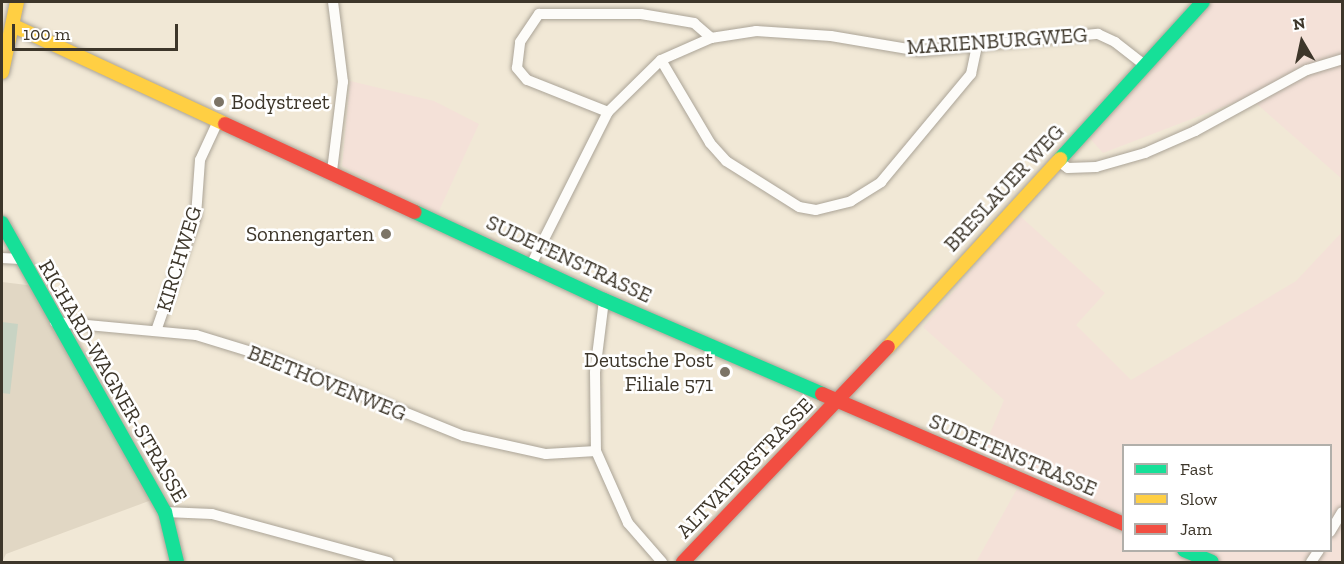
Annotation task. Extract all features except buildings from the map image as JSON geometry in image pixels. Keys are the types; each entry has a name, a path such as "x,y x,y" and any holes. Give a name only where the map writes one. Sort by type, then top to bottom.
{"street":[{"path":"2,72 8,23 17,2"},
{"path":"332,171 343,82 333,2"},
{"name":"BRESLAUER WEG","path":"837,404 1203,2"},
{"path":"608,112 527,81 517,68 520,42 539,14 641,14 694,23 711,38"},
{"name":"SUDETENSTRASSE","path":"8,23 332,171 603,300 837,404 1122,524"},
{"name":"MARIENBURGWEG","path":"531,265 608,112 661,60 711,38 756,31 831,36 920,51 1098,34 1144,65"},
{"path":"661,60 710,143 726,161 799,207 816,210 851,201 880,182 972,74 977,45"},
{"path":"1058,161 1068,168 1096,167 1145,153 1214,121 1307,70 1342,59"},
{"name":"KIRCHWEG","path":"156,330 196,216 200,160 219,119"},
{"name":"RICHARD-WAGNER-STRASSE","path":"2,223 20,259 165,512 177,562"},
{"path":"2,258 20,259"},
{"path":"603,300 595,372 596,451 628,523 662,562"},
{"name":"BEETHOVENWEG","path":"56,322 196,335 240,347 464,436 546,454 596,451"},
{"name":"ALTVATERSTRASSE","path":"683,562 837,404"},
{"path":"165,512 212,514 389,562"},
{"path":"1332,529 1342,512"},
{"path":"1188,552 1204,561"}],"shaded area":[{"path":"1213,2 1342,2 1342,179 1249,97 1103,153 1086,134"},
{"path":"350,81 434,101 479,124 438,213 342,166"},
{"path":"1019,215 1105,293 1076,325 1131,380 1296,281 1342,232 1342,562 976,562 1017,489 1029,474 981,455 1004,400 923,327"},
{"path":"2,282 35,286 157,498 6,554 2,562"}],"green space":[{"path":"2,322 18,324 10,394 2,393"}],"traffic: fast":[{"path":"1060,159 1203,2"},
{"path":"415,212 604,300 822,394"},
{"path":"2,223 165,512 177,562"},
{"path":"1189,552 1212,562"}],"traffic: slow":[{"path":"2,72 17,2"},
{"path":"14,26 225,124"},
{"path":"888,347 1060,159"}],"traffic: jam":[{"path":"225,124 415,212"},
{"path":"683,562 888,347"},
{"path":"822,394 1122,523"}],"place":[{"name":"Bodystreet","path":"219,102"},
{"name":"Sonnengarten","path":"386,234"},
{"name":"Deutsche Post Filiale 571","path":"725,372"}]}
